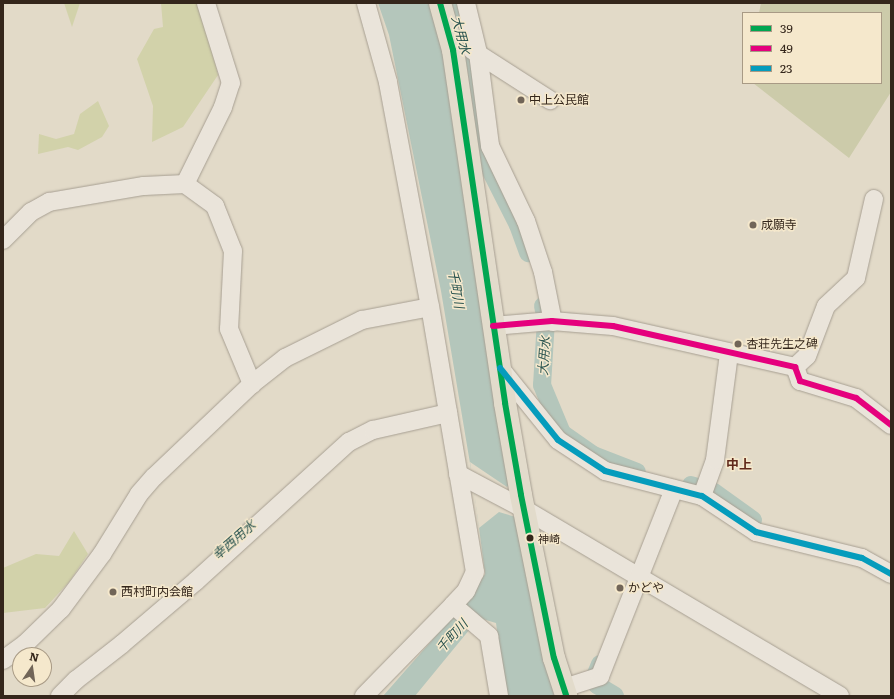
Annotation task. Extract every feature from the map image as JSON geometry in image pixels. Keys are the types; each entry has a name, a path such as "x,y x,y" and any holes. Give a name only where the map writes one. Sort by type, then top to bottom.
{"main road":[{"path":"440,3 466,51 493,326 520,507 554,658 565,692"}],"street":[{"path":"185,184 223,108 231,83 206,3"},
{"path":"364,696 455,608 475,572 466,478 448,413 388,82 366,3"},
{"path":"466,3 466,51 490,146 526,221 543,272 553,322"},
{"path":"466,51 550,100"},
{"path":"3,240 31,212 49,202 144,186 185,184 214,206 233,251 230,329 252,384"},
{"path":"795,367 806,356 826,306 856,278 874,199"},
{"path":"3,660 25,644 61,608 102,554 140,494 154,477 252,384 285,358 362,320 430,307"},
{"path":"493,326 553,322 613,326 795,367"},
{"path":"704,490 715,460 729,353"},
{"path":"795,367 800,381 856,398 891,425"},
{"path":"500,368 558,440 605,471 674,489 704,490 756,532 862,558 891,574"},
{"path":"60,696 76,680 122,644 196,581 349,442 373,430 448,413"},
{"path":"466,478 520,507 840,696"},
{"path":"565,692 600,676 674,489"},
{"path":"455,608 489,636 499,696"}],"green space":[{"path":"64,3 80,3 72,27"},
{"path":"161,3 199,3 204,13 218,75 183,127 152,142 153,106 137,59 154,29 163,27"},
{"path":"761,3 891,3 891,92 849,158 754,84 882,84 882,12 759,12"},
{"path":"98,101 109,126 102,137 78,150 68,147 38,154 39,134 56,139 74,134 80,114"},
{"path":"74,531 88,554 69,582 45,608 3,613 3,568 36,554 59,556"}],"water":[{"name":"千町川","path":"378,3 432,3 442,40 558,696 506,696 496,623 479,618 415,696 383,696 463,605 485,574 473,481 441,291 389,35"}],"pier":[{"path":"470,462 507,487 512,482 519,518 499,512 479,528"}],"waterway":[{"name":"大用水","path":"453,3 466,48 477,106 480,150 518,225 528,253"},
{"name":"大用水","path":"543,306 546,320 542,385 562,433 593,455 637,472"},
{"name":"大用水","path":"691,485 714,492 753,520"},
{"path":"600,664 596,674 597,685 615,696"}],"transit line":[{"name":"39","path":"440,3 453,50 505,403 521,495 554,658 566,696"},
{"name":"49","path":"493,326 552,321 613,326 795,367 800,381 856,398 891,425"},
{"name":"23","path":"500,368 558,440 605,471 702,496 756,532 862,558 891,574"}],"place":[{"name":"中上公民館","path":"521,100"},
{"name":"成願寺","path":"753,225"},
{"name":"杏荘先生之碑","path":"738,344"},
{"name":"神崎","path":"530,538"},
{"name":"かどや","path":"620,588"},
{"name":"西村町内会館","path":"113,592"}],"district":[{"name":"中上","path":"739,464"}],"water label":[{"name":"幸西用水","path":"234,540"}]}
